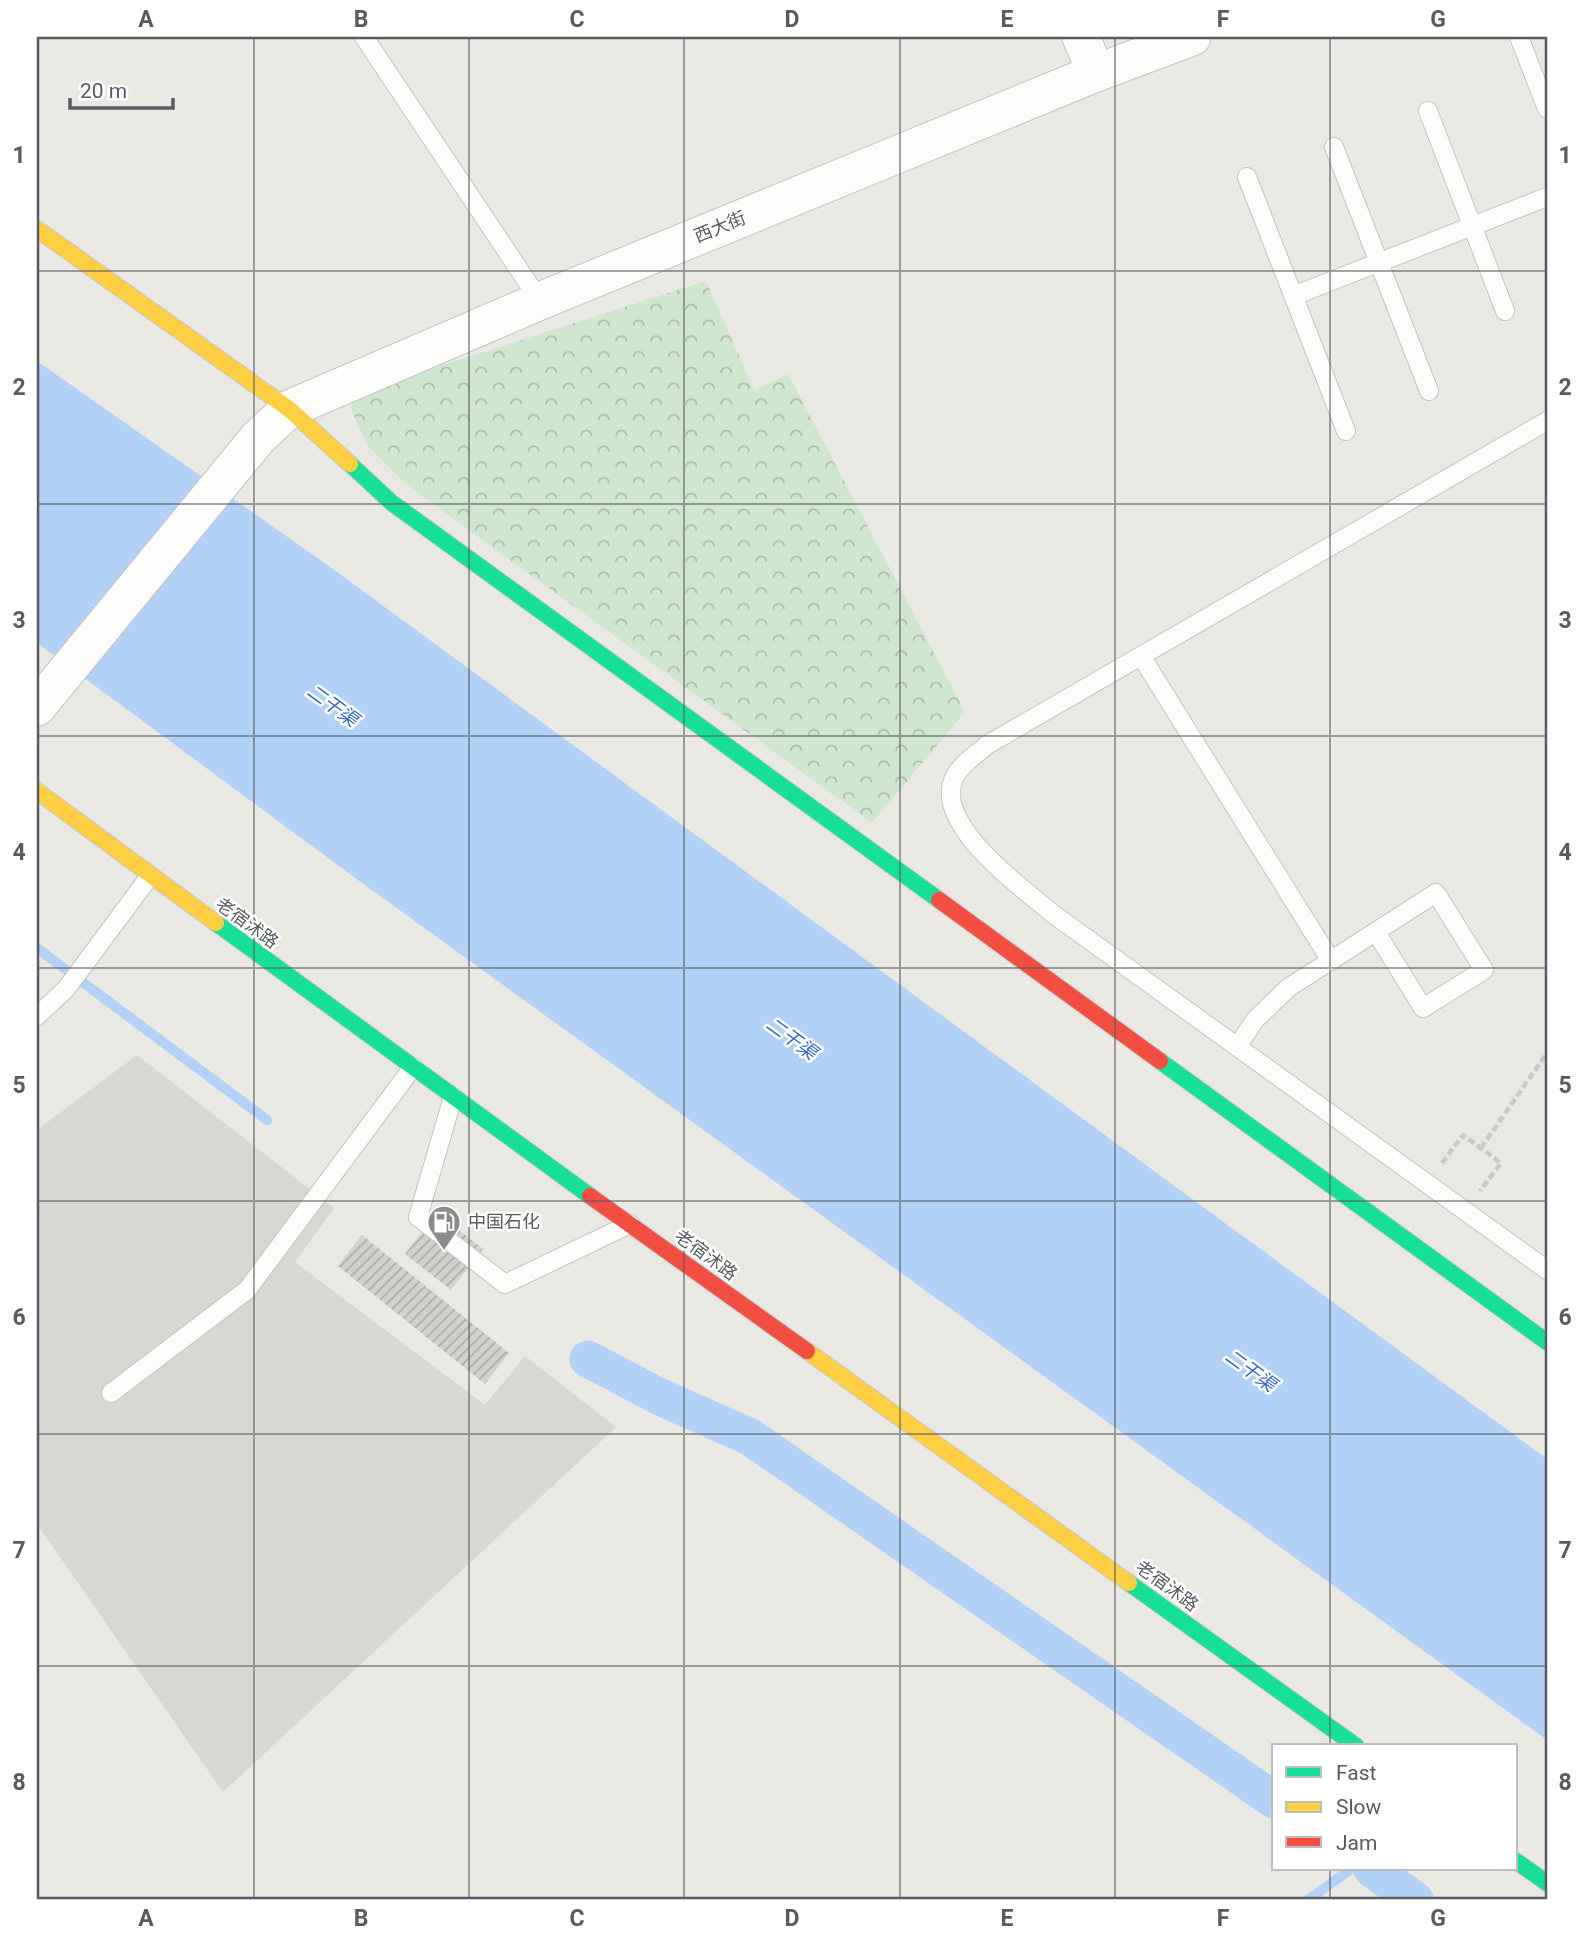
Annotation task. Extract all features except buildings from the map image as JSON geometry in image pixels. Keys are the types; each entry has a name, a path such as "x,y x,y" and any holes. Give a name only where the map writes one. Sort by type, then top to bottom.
{"street":[{"path":"1081,37 1096,73"},
{"name":"西大街","path":"44,698 258,438 289,409 540,301 1096,73 1192,37"},
{"path":"37,229 289,409 392,503 1547,1342"},
{"name":"老宿沭路","path":"37,792 453,1097 1353,1744"},
{"path":"1518,1862 1547,1884"}],"lane":[{"path":"364,37 540,301"},
{"path":"1519,37 1547,109"},
{"path":"1428,111 1505,311"},
{"path":"1334,147 1429,391"},
{"path":"1247,177 1346,431"},
{"path":"1293,296 1547,197"},
{"path":"1544,429 987,745 964,765 955,777 952,795 957,820 972,841 1053,914 1547,1270"},
{"path":"1141,656 1331,961"},
{"path":"37,1016 66,989 150,876"},
{"path":"1237,1047 1255,1020 1288,988 1436,893 1484,970 1423,1008 1376,932"},
{"path":"111,1393 247,1290 413,1067"},
{"path":"453,1097 418,1217 505,1284 630,1224"}],"path":[{"path":"1481,1148 1547,1053"},
{"path":"1427,1184 1463,1135 1481,1148 1501,1163 1465,1212"}],"shaded area":[{"path":"137,1055 334,1208 295,1262 485,1405 525,1356 616,1427 223,1792 37,1524 37,1130"}],"green space":[{"path":"706,281 754,390 788,374 965,712 872,823 407,485 368,446 350,407 356,393"}],"water":[{"name":"二干渠","path":"37,361 326,564 1547,1459 1547,1740 358,880 37,643"}],"waterway":[{"path":"37,948 267,1120"},
{"path":"588,1359 658,1396 750,1437 1272,1799"},
{"path":"1308,1900 1350,1870"},
{"path":"1373,1870 1415,1900"}],"traffic: fast":[{"path":"350,464 392,503 939,900"},
{"path":"216,923 590,1196"},
{"path":"1160,1061 1547,1342"},
{"path":"1129,1583 1353,1744"},
{"path":"1518,1862 1547,1883"}],"traffic: slow":[{"path":"37,229 289,409 350,464"},
{"path":"37,791 216,923"},
{"path":"807,1351 1129,1583"}],"traffic: jam":[{"path":"939,900 1160,1061"},
{"path":"590,1196 807,1351"}],"place":[{"name":"中国石化","path":"444,1252"}]}
